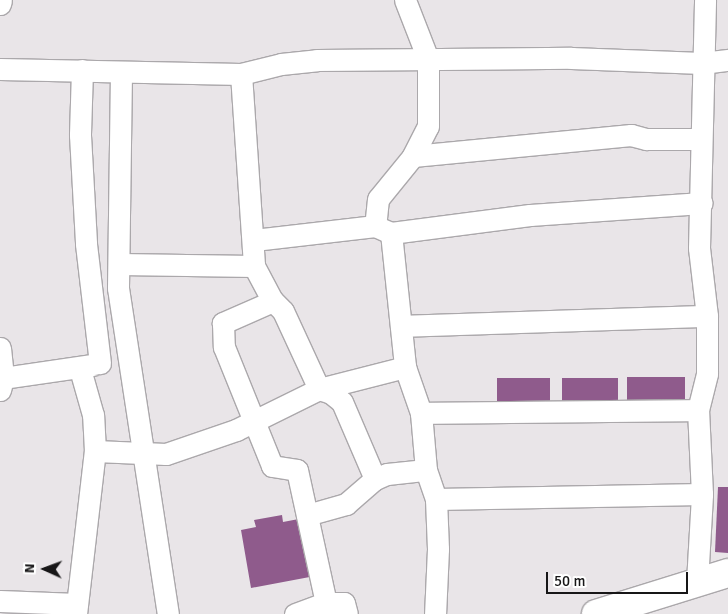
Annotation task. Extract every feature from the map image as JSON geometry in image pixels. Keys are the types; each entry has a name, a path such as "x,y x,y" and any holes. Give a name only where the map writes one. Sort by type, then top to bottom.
{"main road":[{"path":"596,614 728,573"}],"street":[{"path":"0,4 1,0"},
{"path":"405,0 428,59 428,126 413,156 378,199 401,326 405,366 421,412 426,470 436,499 438,549 435,614"},
{"path":"697,582 702,494 698,410 707,373 707,316 699,248 702,203 702,63 705,0"},
{"path":"0,68 241,74 299,62 571,58 702,63 728,60"},
{"path":"82,70 80,135 85,234 91,306 100,363"},
{"path":"121,72 118,288 168,614"},
{"path":"241,74 254,240 254,266 274,301 283,311 319,389"},
{"path":"413,156 630,135 646,139 701,139"},
{"path":"254,240 383,230 530,215 702,203"},
{"path":"119,264 254,266"},
{"path":"274,301 223,323 224,347 252,422 272,466 297,470 326,603"},
{"path":"401,326 707,316"},
{"path":"0,348 2,384 80,370 127,353"},
{"path":"95,451 166,454 252,422 319,389 405,366"},
{"path":"0,601 76,609 95,451 93,415 80,370"},
{"path":"319,389 332,392 342,402 375,479"},
{"path":"421,412 698,410"},
{"path":"307,515 346,504 375,479 387,474 426,470"},
{"path":"436,499 702,494"},
{"path":"295,614 326,603 344,603 347,614"}],"building":[{"path":"627,377 685,377 685,400 627,400"},
{"path":"497,378 550,378 550,402 497,402"},
{"path":"562,378 618,378 618,401 562,401"},
{"path":"718,487 728,487 728,553 715,552"},
{"path":"282,515 283,522 304,518 315,576 251,588 241,530 256,527 254,520"}]}
